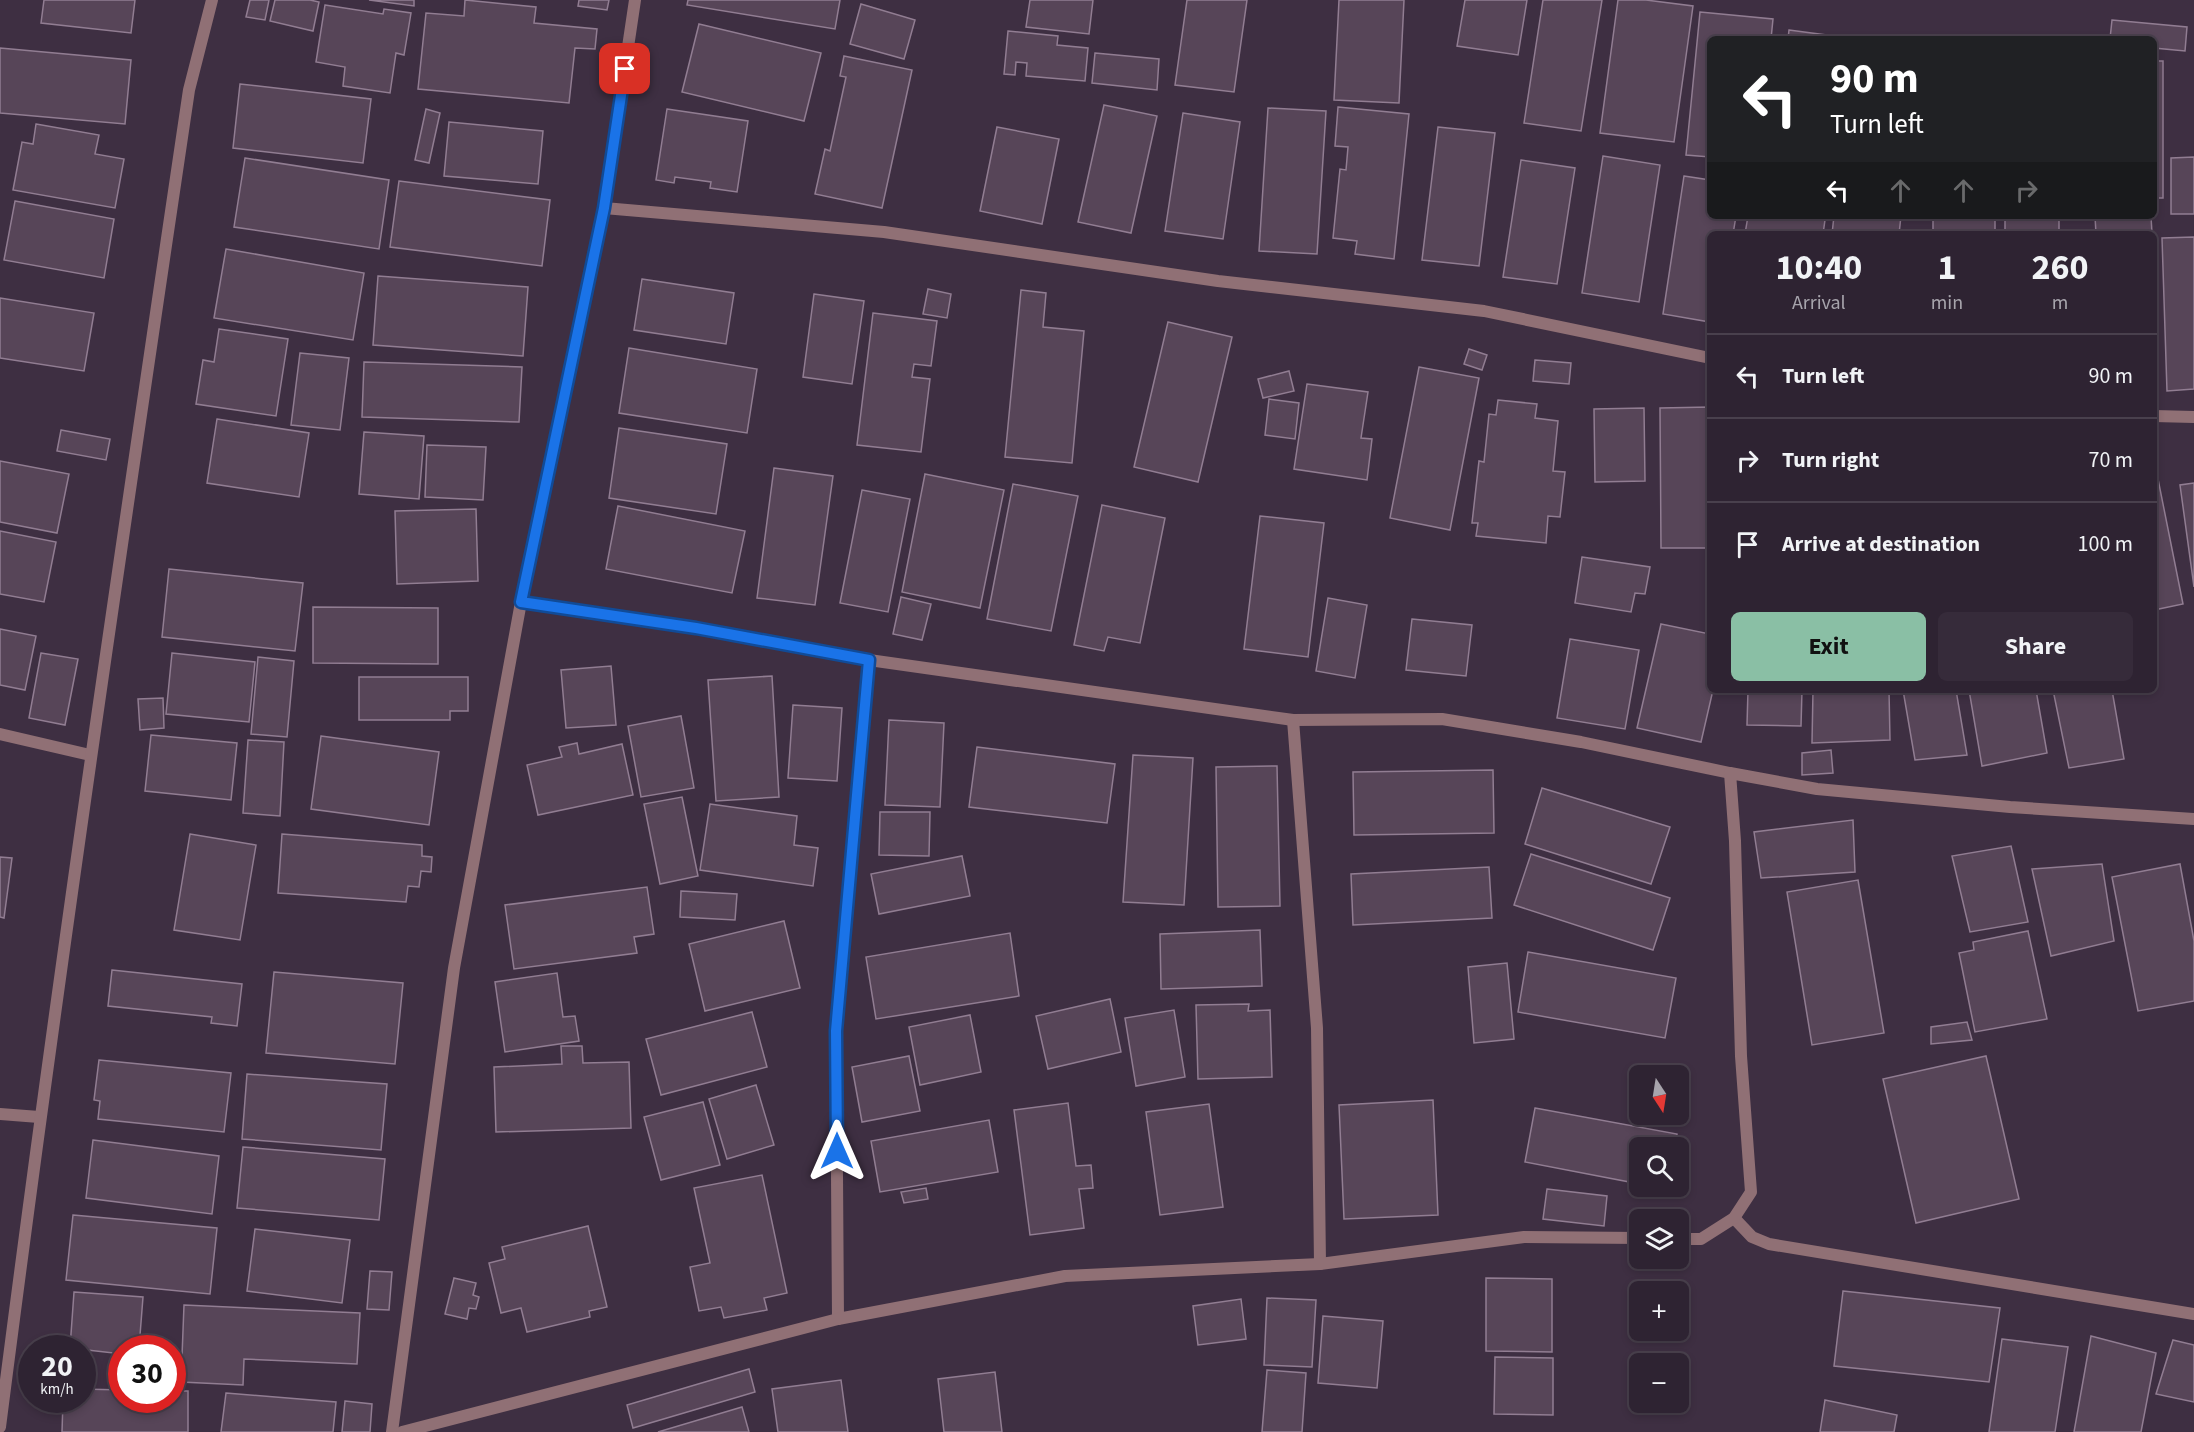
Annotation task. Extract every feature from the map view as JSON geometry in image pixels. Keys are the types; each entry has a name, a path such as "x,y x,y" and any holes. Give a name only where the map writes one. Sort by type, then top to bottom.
{"street":[{"path":"0,1427 39,1117 90,755 189,90 212,0"},
{"path":"392,1432 454,968 521,602 604,208 635,0"},
{"path":"604,208 884,232 1218,281 1484,311 1707,357"},
{"path":"2157,416 2194,417"},
{"path":"521,602 696,628 869,660 1293,720 1443,719 1581,742 1817,789 2010,807 2194,819"},
{"path":"838,1319 836,1031 869,660"},
{"path":"1293,720 1317,1028 1320,1264"},
{"path":"0,734 90,755"},
{"path":"1689,1239 1701,1239 1734,1218 1750,1192 1741,1056 1735,841 1730,773"},
{"path":"0,1114 39,1117"},
{"path":"1734,1218 1752,1237 1769,1244 2194,1314"},
{"path":"402,1432 838,1319 1065,1276 1320,1264 1524,1237 1629,1238"}],"building":[{"path":"44,0 135,0 131,33 41,23"},
{"path":"250,0 269,0 265,20 246,17"},
{"path":"275,0 319,2 313,31 270,21"},
{"path":"369,0 414,0 414,6"},
{"path":"465,0 536,7 534,23 597,29 595,49 575,48 569,103 418,89 426,13 464,16"},
{"path":"579,0 609,0 607,10 578,6"},
{"path":"688,0 840,0 835,29 687,5"},
{"path":"1030,0 1093,0 1089,34 1026,27"},
{"path":"1187,0 1247,0 1234,92 1175,85"},
{"path":"1339,0 1404,0 1399,103 1334,100"},
{"path":"1465,0 1527,0 1518,55 1457,46"},
{"path":"1543,0 1602,0 1581,131 1524,123"},
{"path":"1618,0 1646,0 1693,6 1674,142 1600,133"},
{"path":"861,4 915,20 904,59 850,44"},
{"path":"325,5 383,14 384,9 411,13 404,55 396,53 390,93 343,86 345,67 316,62"},
{"path":"1700,12 1773,19 1771,36 1707,36 1707,157 1686,155"},
{"path":"2112,20 2187,27 2185,51 2157,48 2157,36 2110,36"},
{"path":"699,24 821,53 804,121 682,92"},
{"path":"1789,30 1834,36 1788,36"},
{"path":"1008,31 1058,36 1057,45 1088,48 1085,81 1026,76 1027,63 1016,62 1015,75 1004,74"},
{"path":"0,48 131,60 125,124 0,113"},
{"path":"1095,53 1159,59 1157,90 1092,83"},
{"path":"844,56 912,70 882,208 815,194 825,149 830,151 846,77 840,76"},
{"path":"2157,61 2163,61 2163,198 2157,198"},
{"path":"240,84 371,99 363,163 233,148"},
{"path":"1104,105 1157,116 1131,233 1078,222"},
{"path":"1338,107 1409,114 1394,259 1355,254 1357,241 1333,238 1340,169 1346,170 1348,147 1335,146"},
{"path":"1268,108 1326,111 1317,254 1259,251"},
{"path":"426,109 440,113 429,163 415,160"},
{"path":"667,109 748,121 737,192 710,188 711,182 675,177 674,183 656,180"},
{"path":"1183,113 1240,122 1223,239 1165,231"},
{"path":"449,122 543,131 538,184 444,176"},
{"path":"36,124 99,135 95,154 124,159 115,208 13,190 22,142 33,144"},
{"path":"997,127 1059,139 1042,224 980,211"},
{"path":"1438,127 1495,133 1479,266 1422,260"},
{"path":"1603,156 1660,165 1639,302 1582,293"},
{"path":"2194,157 2194,214 2171,214 2171,158"},
{"path":"245,158 389,180 379,249 234,227"},
{"path":"1521,160 1575,168 1557,284 1503,277"},
{"path":"1684,176 1707,180 1707,219 1736,219 1734,231 1707,231 1707,321 1663,314"},
{"path":"399,181 550,200 542,266 390,247"},
{"path":"15,201 114,219 104,278 4,260"},
{"path":"1748,219 1825,220 1823,231 1746,231"},
{"path":"1834,219 1901,219 1899,231 1832,231"},
{"path":"1933,219 1995,219 1995,231 1933,231"},
{"path":"2059,219 2059,231 2005,231 2005,220"},
{"path":"2095,219 2151,219 2152,231 2096,231"},
{"path":"2194,237 2194,389 2167,391 2162,238"},
{"path":"226,249 364,273 353,340 214,318"},
{"path":"378,276 528,287 523,356 373,345"},
{"path":"642,279 734,293 726,344 634,330"},
{"path":"928,289 951,294 947,318 923,314"},
{"path":"1021,290 1046,293 1043,327 1084,331 1072,463 1005,457"},
{"path":"814,294 864,301 852,384 803,377"},
{"path":"0,298 94,313 84,371 0,358"},
{"path":"873,313 937,321 931,366 914,364 912,377 930,379 921,452 857,445"},
{"path":"1168,322 1232,337 1198,482 1134,467"},
{"path":"219,329 288,339 276,416 196,404 203,360 214,362"},
{"path":"629,348 757,369 747,433 619,413"},
{"path":"1469,349 1487,355 1482,370 1464,364"},
{"path":"300,353 349,358 340,430 291,425"},
{"path":"1535,360 1571,363 1569,384 1533,381"},
{"path":"364,362 522,367 519,422 362,417"},
{"path":"1419,367 1479,378 1450,530 1390,518"},
{"path":"1289,371 1294,391 1263,398 1258,379"},
{"path":"1307,384 1368,392 1361,438 1372,439 1367,480 1294,469"},
{"path":"1269,399 1299,403 1295,439 1265,435"},
{"path":"1498,400 1537,404 1535,418 1558,421 1553,471 1565,472 1560,517 1548,516 1546,543 1476,536 1478,523 1472,523 1479,461 1484,462 1489,414 1496,415"},
{"path":"1707,407 1707,548 1661,548 1660,408"},
{"path":"1644,408 1645,481 1595,482 1594,409"},
{"path":"217,419 309,433 299,497 207,483"},
{"path":"619,428 727,444 716,514 609,498"},
{"path":"61,430 110,439 106,460 57,451"},
{"path":"364,432 424,436 419,499 359,494"},
{"path":"427,445 486,447 483,500 425,497"},
{"path":"0,461 69,474 57,533 0,522"},
{"path":"774,468 833,476 815,605 757,598"},
{"path":"925,474 1004,490 980,608 902,592"},
{"path":"2157,474 2183,604 2157,609"},
{"path":"2194,483 2194,587 2180,485"},
{"path":"1013,484 1078,496 1051,631 987,619"},
{"path":"862,490 910,499 888,612 840,603"},
{"path":"1102,505 1165,518 1140,643 1108,637 1104,651 1074,645"},
{"path":"618,506 745,531 732,593 606,569"},
{"path":"476,509 478,581 397,584 395,511"},
{"path":"1260,516 1324,523 1308,657 1244,649"},
{"path":"0,531 56,542 44,602 0,594"},
{"path":"1582,557 1650,567 1645,594 1635,593 1631,612 1575,603"},
{"path":"169,569 303,583 295,651 162,637"},
{"path":"901,597 931,604 922,640 893,634"},
{"path":"1328,598 1367,605 1355,678 1316,671"},
{"path":"313,607 438,608 438,664 313,663"},
{"path":"1412,619 1472,625 1466,676 1406,670"},
{"path":"1661,624 1707,633 1707,693 1712,693 1701,742 1637,728"},
{"path":"0,629 36,636 25,690 0,685"},
{"path":"1570,639 1639,650 1625,729 1557,718"},
{"path":"41,653 78,659 65,725 29,718"},
{"path":"172,653 255,662 249,722 166,714"},
{"path":"258,657 294,661 287,737 251,734"},
{"path":"611,666 616,725 566,728 561,670"},
{"path":"772,676 779,797 716,801 708,680"},
{"path":"359,677 468,677 468,711 450,711 450,720 359,720"},
{"path":"1748,693 1802,693 1801,726 1747,725"},
{"path":"1813,693 1889,693 1890,740 1812,743"},
{"path":"1904,693 1957,693 1967,755 1915,760"},
{"path":"1970,693 2037,693 2047,753 1982,766"},
{"path":"2054,693 2113,693 2124,759 2069,768"},
{"path":"163,698 164,728 140,730 138,699"},
{"path":"793,705 842,708 837,781 788,778"},
{"path":"681,716 694,788 641,797 628,726"},
{"path":"889,720 944,723 940,807 885,805"},
{"path":"151,735 237,743 231,800 145,791"},
{"path":"321,736 439,752 429,825 311,809"},
{"path":"248,740 284,742 280,816 243,813"},
{"path":"577,743 579,754 622,744 633,795 538,815 527,765 562,757 559,747"},
{"path":"977,747 1115,764 1107,823 969,807"},
{"path":"1831,750 1833,773 1802,775 1802,753"},
{"path":"1133,755 1193,758 1184,905 1123,902"},
{"path":"1277,766 1280,906 1218,907 1216,767"},
{"path":"1493,770 1494,833 1354,835 1353,772"},
{"path":"1542,788 1670,827 1651,884 1525,844"},
{"path":"682,797 698,876 660,884 644,804"},
{"path":"710,804 797,816 794,845 818,848 813,886 700,870"},
{"path":"880,812 930,812 929,856 879,855"},
{"path":"1853,820 1855,872 1761,878 1754,832"},
{"path":"190,834 256,845 240,940 174,930"},
{"path":"282,834 422,845 422,856 432,857 431,872 421,871 419,887 408,886 406,902 278,893"},
{"path":"2011,846 2028,922 1970,932 1952,856"},
{"path":"1531,854 1670,898 1653,950 1514,905"},
{"path":"962,856 970,896 879,914 871,874"},
{"path":"0,857 12,858 4,918 0,917"},
{"path":"2102,864 2114,941 2051,956 2032,869"},
{"path":"2180,864 2194,941 2194,1001 2138,1011 2112,877"},
{"path":"1489,867 1492,918 1353,925 1351,874"},
{"path":"1858,880 1884,1033 1812,1045 1787,892"},
{"path":"647,887 654,934 634,937 637,953 514,969 505,905"},
{"path":"681,891 737,894 735,920 680,917"},
{"path":"784,921 800,988 705,1011 689,944"},
{"path":"1260,930 1262,986 1161,989 1160,934"},
{"path":"2028,931 2047,1019 1975,1032 1959,953 1974,950 1973,942"},
{"path":"1010,933 1019,996 876,1019 866,957"},
{"path":"1528,952 1676,978 1665,1038 1518,1012"},
{"path":"1507,963 1514,1039 1474,1043 1468,967"},
{"path":"112,970 242,984 237,1026 211,1023 212,1017 108,1006"},
{"path":"274,972 403,983 395,1064 266,1053"},
{"path":"557,973 563,1017 575,1016 579,1041 505,1052 495,982"},
{"path":"1110,999 1121,1052 1048,1069 1036,1016"},
{"path":"1249,1004 1248,1011 1270,1010 1272,1077 1198,1079 1196,1005"},
{"path":"1174,1010 1185,1077 1136,1086 1125,1018"},
{"path":"752,1012 767,1067 661,1095 646,1039"},
{"path":"970,1015 981,1072 920,1085 909,1027"},
{"path":"1967,1022 1972,1040 1931,1044 1931,1027"},
{"path":"561,1046 582,1046 583,1063 629,1062 631,1128 496,1132 494,1067 562,1064"},
{"path":"909,1056 920,1111 862,1122 852,1067"},
{"path":"1986,1056 2019,1199 1916,1223 1883,1079"},
{"path":"99,1060 231,1073 224,1132 98,1119 100,1101 94,1100"},
{"path":"247,1074 387,1084 381,1150 242,1139"},
{"path":"756,1085 774,1145 727,1159 709,1099"},
{"path":"1433,1100 1438,1215 1344,1219 1339,1105"},
{"path":"703,1102 720,1165 661,1180 644,1117"},
{"path":"1068,1103 1076,1166 1091,1165 1093,1188 1079,1189 1084,1228 1030,1235 1014,1110"},
{"path":"1209,1104 1223,1207 1160,1215 1146,1112"},
{"path":"1535,1108 1677,1134 1677,1137 1629,1137 1629,1182 1525,1162"},
{"path":"989,1120 998,1172 880,1192 871,1141"},
{"path":"93,1140 219,1156 212,1214 86,1198"},
{"path":"243,1147 385,1159 379,1220 237,1208"},
{"path":"762,1175 787,1293 764,1298 767,1310 724,1318 721,1307 699,1311 690,1267 710,1263 694,1188"},
{"path":"926,1188 928,1199 904,1203 901,1192"},
{"path":"1547,1189 1607,1196 1604,1226 1543,1219"},
{"path":"73,1215 217,1228 210,1294 66,1280"},
{"path":"588,1226 607,1307 589,1311 590,1317 527,1332 521,1308 501,1313 489,1263 505,1259 502,1247"},
{"path":"255,1229 350,1240 342,1303 247,1291"},
{"path":"370,1271 392,1272 389,1310 367,1309"},
{"path":"454,1278 476,1283 473,1295 479,1297 476,1309 469,1308 467,1319 445,1314"},
{"path":"1486,1278 1552,1279 1552,1352 1486,1351"},
{"path":"1843,1291 2000,1308 1989,1382 1834,1366"},
{"path":"74,1292 143,1297 140,1335 108,1335 108,1352 96,1351 96,1335 71,1335"},
{"path":"1267,1298 1316,1300 1312,1367 1264,1365"},
{"path":"1241,1299 1246,1339 1198,1345 1193,1306"},
{"path":"184,1305 360,1313 357,1364 244,1359 243,1385 186,1382 186,1335 183,1335"},
{"path":"1323,1316 1383,1321 1377,1388 1318,1383"},
{"path":"2091,1336 2156,1353 2141,1432 2074,1432"},
{"path":"2002,1339 2068,1347 2055,1432 1989,1432"},
{"path":"2173,1340 2194,1345 2194,1402 2156,1394"},
{"path":"1495,1357 1553,1358 1553,1415 1494,1414"},
{"path":"749,1369 755,1392 633,1428 627,1405"},
{"path":"1267,1370 1306,1373 1302,1432 1262,1432"},
{"path":"995,1372 1002,1432 944,1432 938,1379"},
{"path":"841,1380 848,1432 778,1432 772,1389"},
{"path":"96,1389 108,1390 108,1413 186,1413 186,1391 188,1391 188,1432 62,1432 63,1413 96,1413"},
{"path":"226,1393 336,1402 333,1432 221,1432"},
{"path":"1825,1400 1897,1415 1894,1432 1820,1432"},
{"path":"345,1401 372,1404 370,1432 342,1432"},
{"path":"742,1407 749,1432 658,1432"}],"route":[{"path":"625,69 604,208 521,602 696,628 869,660 836,1031 837,1151"}]}
